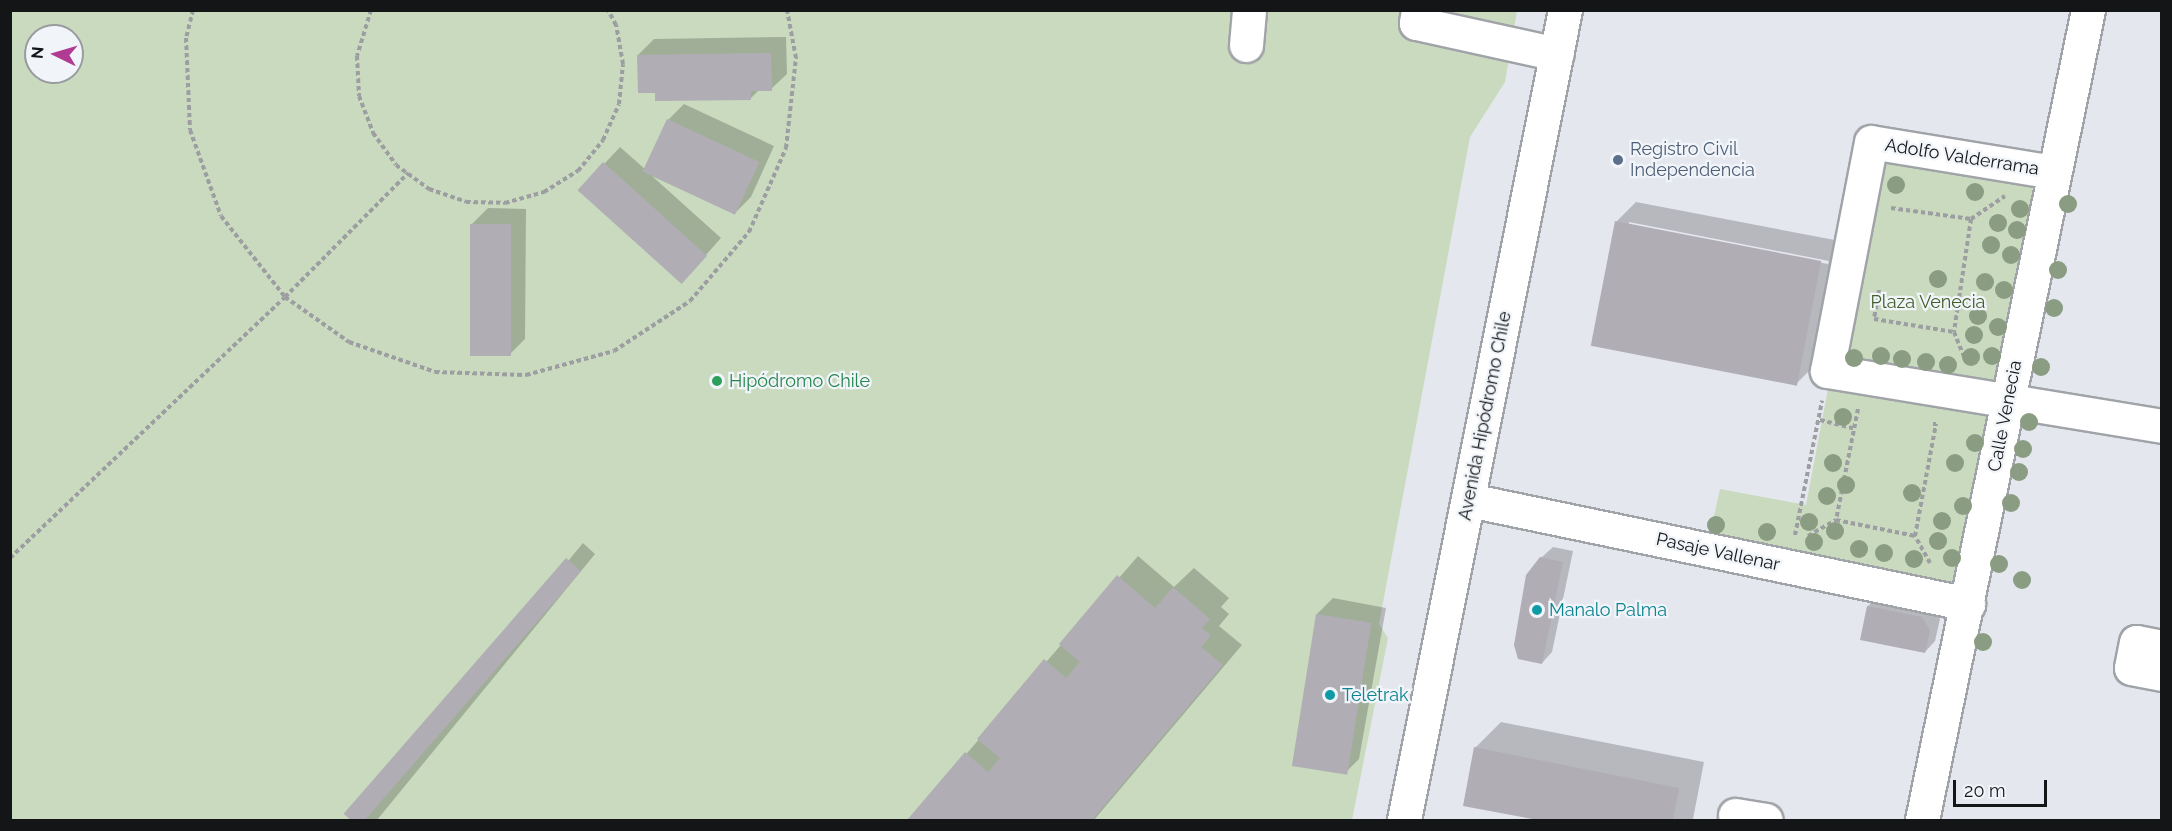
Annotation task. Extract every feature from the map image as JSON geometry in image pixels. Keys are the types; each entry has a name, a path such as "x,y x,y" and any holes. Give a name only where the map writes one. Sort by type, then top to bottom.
{"street":[{"path":"1246,45 1249,10"},
{"path":"1418,10 1416,23 1557,54"},
{"name":"Avenida Hipódromo Chile","path":"1404,820 1565,10"},
{"name":"Calle Venecia","path":"1922,820 2088,10"},
{"name":"Adolfo Valderrama","path":"1827,371 1871,142 2054,172"},
{"path":"1827,371 2008,403 2162,426"},
{"name":"Pasaje Vallenar","path":"1469,500 1968,604"},
{"path":"2162,647 2136,642 2131,668 2162,674"}],"path":[{"path":"193,10 186,38 190,130 221,216 285,297 349,342 435,372 526,375 614,351 690,301 749,232 786,148 796,58 787,10"},
{"path":"371,10 357,56 359,96 373,133 396,165 429,189 466,202 506,203 544,192 578,171 603,140 619,104 623,64 616,25 608,10"},
{"path":"10,558 285,297 408,173"},
{"path":"1880,278 1874,319 1954,332 1971,219 1892,207 1890,219"},
{"path":"1827,371 1820,420 1793,544 1836,520 1915,536 1936,424 1925,422"},
{"path":"1836,520 1857,409 1868,411"},
{"path":"1820,420 1853,428"}],"green space":[{"name":"Hipódromo Chile","path":"10,11 1517,11 1505,82 1470,137 1379,624 1388,638 1352,820 11,820"},
{"name":"Plaza Venecia","path":"1872,157 2029,180 2033,190 1959,578 1949,587 1709,539 1720,489 1806,505"}],"building":[{"path":"771,53 772,91 751,91 751,100 655,101 655,93 638,93 637,55"},
{"path":"667,119 759,162 735,215 642,172"},
{"path":"603,162 707,256 682,284 578,190"},
{"path":"1615,221 1821,261 1797,386 1591,346"},
{"path":"470,224 511,224 511,356 470,356"},
{"name":"Manalo Palma","path":"1540,557 1563,562 1542,664 1518,659 1514,645 1526,575"},
{"path":"566,558 581,571 365,820 351,820 344,814"},
{"path":"1117,575 1155,608 1173,587 1210,619 1202,628 1211,635 1201,647 1223,665 1092,820 907,820 965,752 988,772 1000,758 977,739 1044,659 1066,678 1080,662 1059,644"},
{"path":"1867,606 1922,617 1930,631 1925,653 1860,640"},
{"name":"Teletrak","path":"1316,614 1371,623 1347,775 1292,766"},
{"path":"1474,747 1679,788 1673,820 1538,820 1463,806"}],"place":[{"name":"Registro Civil Independencia","path":"1618,160"},
{"name":"Hipódromo Chile","path":"717,381"},
{"name":"Manalo Palma","path":"1537,610"},
{"name":"Teletrak","path":"1330,695"}]}
